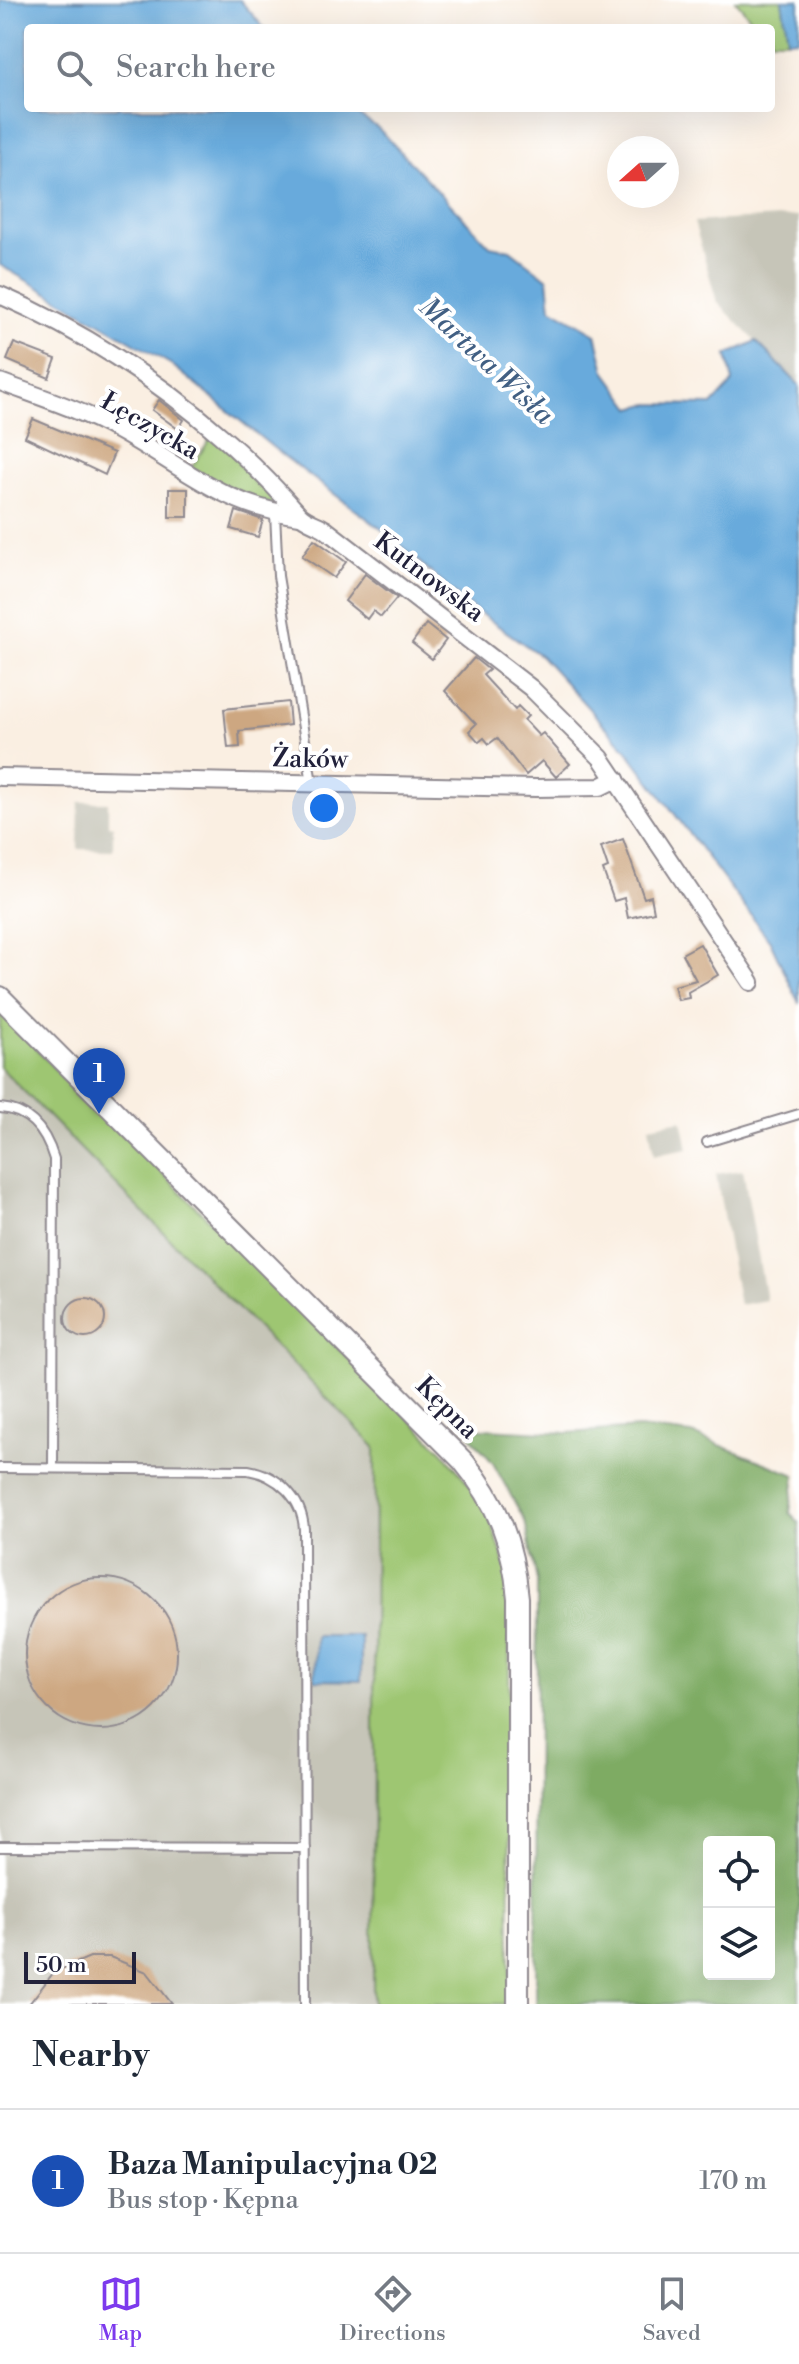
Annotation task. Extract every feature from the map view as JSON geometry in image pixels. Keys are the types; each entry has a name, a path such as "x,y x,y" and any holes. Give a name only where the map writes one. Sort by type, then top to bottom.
{"street":[{"name":"Kutnowska","path":"0,295 54,319 153,380 222,436 291,501 300,516 325,529 531,688 616,779 751,982"},
{"name":"Łęczycka","path":"0,382 118,430 215,492 275,513 300,516"},
{"name":"Żaków","path":"0,777 589,788 616,779"},
{"name":"Kępna","path":"0,997 463,1461 496,1505 515,1562 518,1598 518,2004"}],"lane":[{"path":"275,513 278,576 312,783"},
{"path":"0,1108 19,1111 38,1126 54,1159 53,1468"},
{"path":"707,1142 799,1114"},
{"path":"0,1468 248,1470 275,1479 295,1501 304,1529 305,2004"},
{"path":"0,1847 305,1848"}],"shaded area":[{"path":"799,216 799,385 717,302 694,222"},
{"path":"79,802 108,802 108,825 113,826 113,850 78,849"},
{"path":"0,1067 375,1447 373,2004 0,2004"},
{"path":"682,1120 688,1149 654,1155 649,1126"},
{"path":"743,1170 766,1300 739,1305 716,1174"}],"green space":[{"path":"735,0 782,0 788,40 775,40 775,24 756,24"},
{"path":"213,434 287,508 247,498 191,468"},
{"path":"0,1010 79,1095 130,1141 444,1453 485,1504 509,1575 510,2004 373,2004 375,1447 0,1067"},
{"path":"464,1428 568,1433 639,1428 692,1434 795,1475 790,1513 799,1522 799,2004 536,2004 537,1581 525,1521 493,1463"}],"water":[{"name":"Martwa Wisła","path":"0,0 240,0 261,24 24,24 24,112 353,112 378,128 490,246 510,250 548,279 551,308 596,334 605,371 632,408 647,404 712,405 733,382 727,355 756,341 799,385 799,1003 770,941 625,748 541,656 464,602 389,535 281,454 172,365 0,265"},
{"path":"782,0 799,0 799,39 788,40"},
{"path":"316,1636 361,1636 361,1681 315,1680"}],"building":[{"path":"14,343 56,359 49,378 7,360"},
{"path":"159,400 184,420 178,429 152,410"},
{"path":"33,419 114,453 105,475 25,437"},
{"path":"169,489 188,489 188,517 169,517"},
{"path":"236,511 263,520 258,537 231,529"},
{"path":"314,539 346,562 334,578 302,556"},
{"path":"365,574 397,598 381,617 373,611 367,619 345,601"},
{"path":"426,624 446,640 432,659 412,643"},
{"path":"474,658 489,670 483,675 515,710 518,706 528,716 524,720 539,736 543,733 570,764 556,777 542,761 526,775 497,738 489,744 484,738 479,742 469,731 476,724 445,691"},
{"path":"288,702 290,725 239,731 240,747 228,748 224,709"},
{"path":"623,839 644,898 651,896 654,912 628,918 624,898 614,901 603,870 608,868 601,847"},
{"path":"700,944 718,975 688,992 689,998 678,1000 674,986 696,980 682,954"},
{"path":"85,1298 99,1304 105,1318 99,1332 85,1338 71,1332 65,1318 71,1304"},
{"path":"101,1578 130,1583 155,1600 172,1625 177,1654 172,1683 155,1708 130,1725 101,1730 72,1725 47,1708 30,1683 25,1654 30,1625 47,1600 72,1583"},
{"path":"90,1957 110,1957 147,1972 172,2004 29,2004 54,1972"}],"place":[{"name":"Baza Manipulacyjna 02","path":"99,1114"}]}
